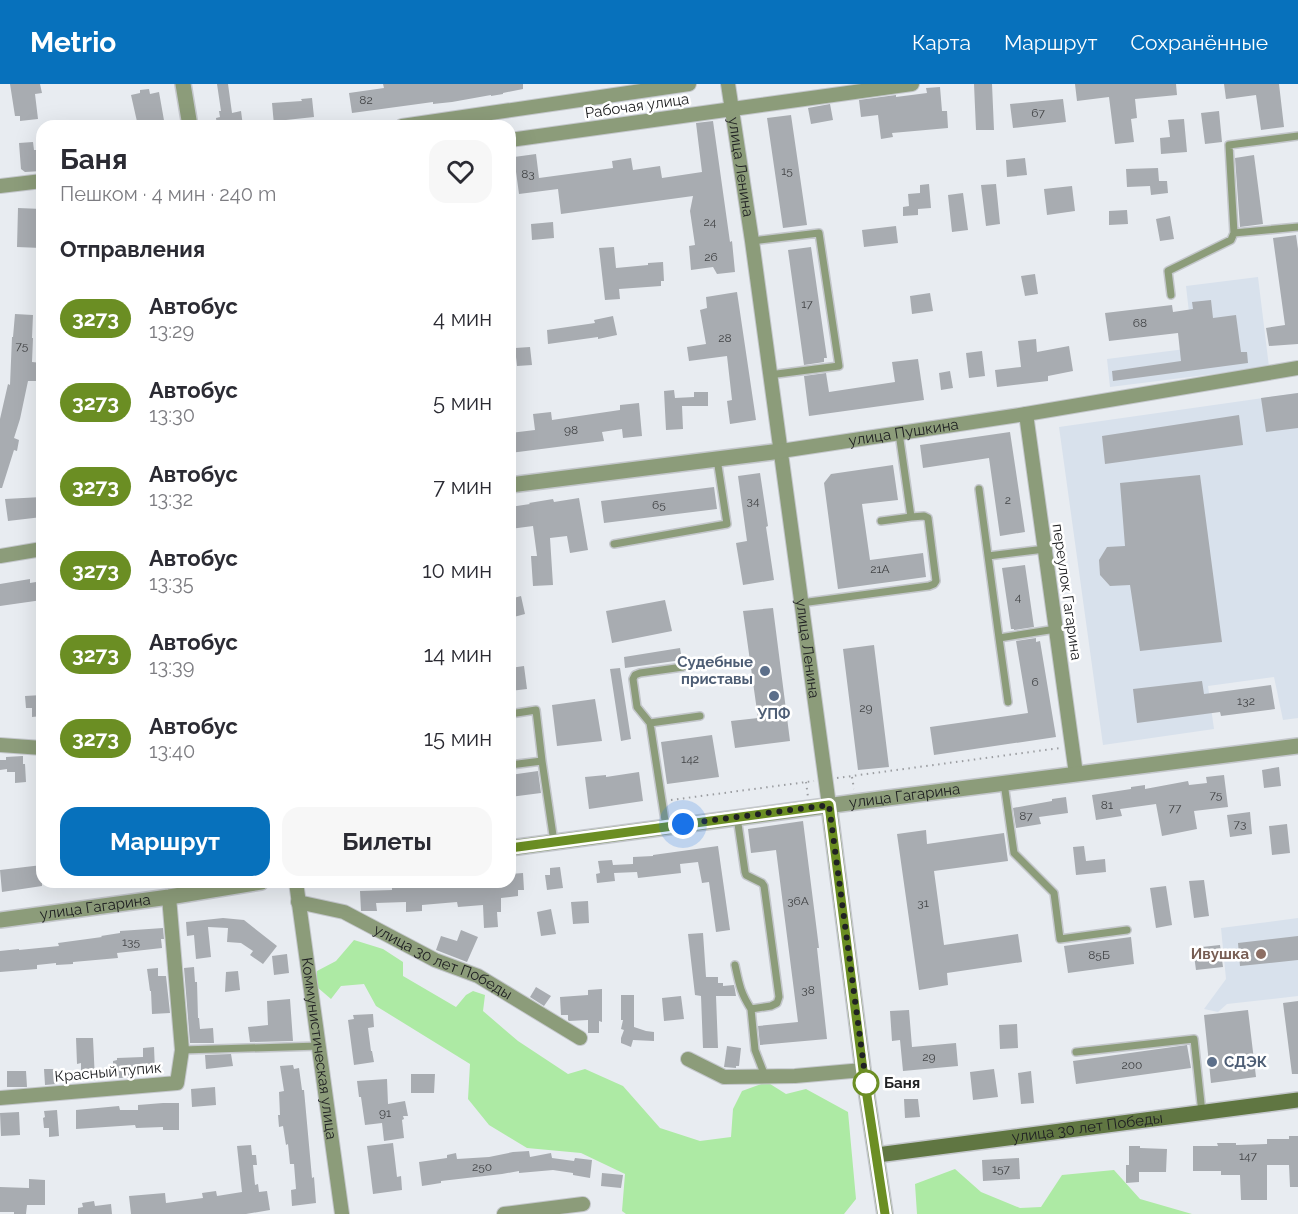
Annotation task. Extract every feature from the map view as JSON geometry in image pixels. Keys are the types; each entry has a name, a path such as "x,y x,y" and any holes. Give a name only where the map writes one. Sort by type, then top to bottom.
{"main road":[{"name":"улица 30 лет Победы","path":"877,1155 1298,1101"}],"street":[{"path":"183,84 189,120"},
{"name":"Рабочая улица","path":"438,120 621,89 689,84"},
{"name":"улица Ленина","path":"728,84 752,241 863,1070 885,1214"},
{"name":"Рабочая улица","path":"516,139 912,84"},
{"path":"0,186 36,183"},
{"name":"улица Пушкина","path":"516,484 781,451 1026,414 1298,368"},
{"name":"переулок Гагарина","path":"1026,414 1076,774"},
{"path":"0,556 36,550"},
{"path":"0,745 36,748"},
{"name":"улица Гагарина","path":"516,847 1298,746"},
{"name":"улица Гагарина","path":"0,920 225,888"},
{"name":"Коммунистическая улица","path":"297,888 342,1214"},
{"name":"Красный тупик","path":"0,1098 177,1083 182,1050 170,897"},
{"name":"улица 30 лет Победы","path":"298,902 344,912 435,960 478,976 580,1038"},
{"path":"688,1059 724,1077 795,1076 863,1070"},
{"path":"504,1214 583,1204"}],"lane":[{"path":"1171,295 1168,271 1231,240 1234,233 1229,145 1298,136"},
{"path":"1234,233 1298,227"},
{"path":"752,241 819,233 839,366 769,375"},
{"path":"899,433 910,517"},
{"path":"614,544 727,524 717,459"},
{"path":"978,489 1008,702"},
{"path":"801,603 934,585 936,576 928,518 924,516 880,521"},
{"path":"988,556 1044,549"},
{"path":"999,638 1056,629"},
{"path":"666,827 650,723 637,707 633,679 639,673 683,667"},
{"path":"516,713 536,710 554,842"},
{"path":"650,723 700,716"},
{"path":"516,764 542,761"},
{"path":"1004,783 1014,853 1054,893 1060,939 1128,930"},
{"path":"737,817 746,875 764,886 779,997 777,1003 771,1006 751,1009"},
{"path":"735,965 740,988 751,1009 755,1050 766,1077"},
{"path":"1076,1052 1194,1039 1202,1113"},
{"path":"182,1050 320,1046"}],"path":[{"path":"662,801 1072,746"}],"shaded area":[{"path":"1258,277 1269,367 1110,387 1107,359 1193,348 1186,286"},
{"path":"1298,393 1298,718 1283,720 1274,677 1208,686 1214,729 1103,745 1059,427"},
{"name":"Ивушка","path":"1298,918 1298,996 1227,1004 1218,1012 1204,1009 1226,979 1221,928"}],"green space":[{"path":"354,940 383,949 403,962 403,976 456,1007 466,995 473,991 485,995 483,1011 518,1041 568,1074 585,1069 623,1086 660,1128 700,1141 731,1137 733,1109 742,1091 767,1082 786,1094 806,1089 848,1112 856,1199 844,1214 626,1214 622,1211 625,1174 581,1153 527,1148 489,1125 468,1099 470,1064 376,1006 364,984 341,986 331,999 317,987 317,971 336,961"},
{"path":"955,1169 981,1192 1020,1208 1041,1207 1062,1175 1114,1170 1140,1199 1192,1214 917,1214 915,1184"}],"building":[{"path":"10,84 40,84 42,93 35,94 38,119 20,121 20,116 15,116"},
{"path":"217,84 228,84 232,113 241,111 242,120 216,120 220,117 219,111 221,111"},
{"path":"383,84 523,84 523,89 452,102 433,104 433,102 352,113 349,93 384,88"},
{"path":"974,84 992,84 994,130 976,130"},
{"path":"1075,84 1176,84 1177,95 1135,99 1137,118 1131,119 1134,142 1115,144 1109,97 1077,101"},
{"path":"1224,84 1279,84 1284,127 1261,130 1256,95 1226,99"},
{"path":"940,87 942,111 947,111 948,128 892,133 893,137 881,139 878,115 861,117 859,100 927,93 926,88"},
{"path":"149,89 150,94 159,92 164,120 137,120 131,95 140,93 140,90"},
{"path":"312,98 314,117 274,120 272,103 302,101 301,99"},
{"path":"1063,99 1066,122 1013,128 1010,104"},
{"path":"830,104 833,120 811,124 808,108"},
{"path":"1219,111 1222,142 1205,144 1201,113"},
{"path":"791,115 807,225 783,228 767,118"},
{"path":"1184,119 1187,152 1161,154 1160,138 1170,137 1168,120"},
{"path":"713,121 735,272 717,274 713,267 691,270 689,246 695,245 690,211 693,196 561,214 558,189 519,194 516,157 536,154 539,178 613,168 612,161 631,158 633,170 660,166 662,178 702,172 696,123"},
{"path":"33,142 34,150 36,150 36,171 25,172 21,169 19,143"},
{"path":"1254,155 1263,224 1240,227 1235,158"},
{"path":"1025,158 1027,175 1007,177 1006,160"},
{"path":"1158,168 1159,181 1167,181 1168,193 1151,195 1150,186 1127,187 1126,169"},
{"path":"929,184 931,208 918,209 918,215 903,216 903,207 909,206 908,194 920,193 920,185"},
{"path":"996,184 1000,224 986,226 981,185"},
{"path":"1072,186 1075,211 1047,215 1044,189"},
{"path":"963,193 968,230 952,232 948,195"},
{"path":"18,208 36,209 36,248 17,247"},
{"path":"1127,210 1128,224 1109,225 1109,211"},
{"path":"1170,216 1174,239 1160,241 1156,219"},
{"path":"553,222 554,238 532,240 531,224"},
{"path":"896,226 898,243 864,247 862,230"},
{"path":"1296,235 1298,344 1269,346 1266,328 1285,325 1273,238"},
{"path":"614,247 616,268 663,262 664,281 661,281 661,286 619,289 620,299 605,300 599,248"},
{"path":"811,247 827,358 824,358 824,362 804,365 788,250"},
{"path":"1035,274 1038,294 1025,296 1021,276"},
{"path":"737,292 756,420 730,424 727,401 732,400 727,356 689,361 687,347 706,344 700,310 707,308 706,297"},
{"path":"930,293 933,311 912,314 910,296"},
{"path":"1211,300 1213,318 1236,315 1241,352 1247,352 1248,363 1113,381 1112,371 1181,361 1178,333 1109,341 1105,313 1172,305 1173,312 1193,309 1192,302"},
{"path":"15,314 33,315 32,362 36,362 36,381 28,381 14,438 19,440 17,451 14,450 2,488 0,488 0,419 8,384 10,385"},
{"path":"613,316 617,335 548,344 547,330 595,323 594,320"},
{"path":"1036,339 1037,352 1069,346 1073,371 1048,376 1048,381 997,387 995,370 1021,367 1018,341"},
{"path":"530,347 532,365 517,366 516,348"},
{"path":"982,351 985,376 969,378 966,353"},
{"path":"918,359 924,400 809,416 804,376 826,373 829,392 895,382 892,362"},
{"path":"950,371 953,388 941,390 939,373"},
{"path":"674,390 675,398 694,397 694,392 708,392 708,406 682,406 683,429 666,430 664,391"},
{"path":"1298,393 1298,428 1266,432 1261,398"},
{"path":"639,403 642,436 623,438 622,429 602,432 604,441 516,452 516,432 535,430 533,414 551,412 552,420 620,410 620,405"},
{"path":"1239,415 1243,445 1105,464 1102,436"},
{"path":"1010,432 1025,532 1000,536 989,458 923,468 920,445"},
{"path":"893,465 898,500 862,504 870,560 923,553 926,577 838,589 824,483 831,474"},
{"path":"760,473 774,580 743,585 736,543 747,541 738,476"},
{"path":"1200,475 1222,642 1140,651 1130,585 1110,586 1100,575 1099,560 1107,547 1125,546 1120,483"},
{"path":"714,487 717,509 604,523 601,501"},
{"path":"36,497 36,518 8,521 5,499"},
{"path":"579,498 588,550 570,553 567,536 550,538 553,585 533,586 531,556 537,556 533,526 516,528 516,506 553,499 554,502"},
{"path":"1025,565 1034,627 1014,630 1011,629 1002,568"},
{"path":"30,579 30,583 36,582 36,601 0,606 0,584"},
{"path":"521,596 525,614 516,616 516,597"},
{"path":"665,600 672,631 612,643 606,611"},
{"path":"773,608 790,741 735,748 731,721 758,718 743,611"},
{"path":"1036,638 1036,642 1040,641 1056,737 934,755 930,727 1028,713 1016,641"},
{"path":"874,645 889,767 858,770 843,649"},
{"path":"680,648 682,660 625,668 624,657"},
{"path":"524,666 527,689 516,690 516,667"},
{"path":"620,668 631,739 621,741 610,669"},
{"path":"1202,681 1204,694 1271,685 1275,709 1221,716 1220,712 1137,723 1133,689"},
{"path":"36,695 36,717 32,717 32,708 26,708 25,696"},
{"path":"595,699 602,741 557,746 552,705"},
{"path":"712,735 719,777 667,784 661,742"},
{"path":"23,756 26,782 15,783 15,772 7,772 7,769 0,770 0,760 6,760 6,757"},
{"path":"1279,767 1281,786 1264,788 1262,770"},
{"path":"538,771 541,793 516,796 516,774"},
{"path":"639,772 643,801 589,809 585,777 606,775 606,777"},
{"path":"1224,775 1228,807 1194,811 1197,829 1162,836 1156,804 1120,809 1122,816 1096,820 1092,795 1145,785 1145,789 1188,781 1189,785 1207,783 1206,777"},
{"path":"1066,797 1068,813 1039,817 1041,824 1016,828 1013,808"},
{"path":"1250,812 1252,834 1230,837 1227,815"},
{"path":"803,821 819,948 817,948 827,1039 760,1045 758,1026 798,1022 776,850 751,853 748,829"},
{"path":"1287,824 1290,853 1272,855 1269,826"},
{"path":"926,830 927,844 1004,833 1008,861 934,871 944,945 1018,934 1022,962 947,973 948,985 919,990 897,834"},
{"path":"718,846 730,930 716,932 709,882 702,883 698,862 680,864 681,873 638,878 637,872 614,873 615,881 597,883 596,874 600,873 598,861 612,860 613,865 633,864 633,857"},
{"path":"1084,846 1086,861 1105,859 1106,872 1076,875 1073,847"},
{"path":"36,866 36,887 2,892 0,870"},
{"path":"560,867 563,888 547,890 545,875 550,875 550,868"},
{"path":"523,873 524,890 518,890 518,896 501,898 501,912 497,912 498,927 484,928 483,905 458,907 457,902 422,905 422,911 406,912 406,902 376,903 377,911 361,911 360,891 392,890 392,888 516,888 516,874"},
{"path":"1204,880 1209,916 1194,918 1189,881"},
{"path":"1166,886 1172,925 1156,928 1150,888"},
{"path":"588,901 589,923 573,924 571,902"},
{"path":"551,909 556,934 541,936 537,912"},
{"path":"223,918 244,920 277,946 263,964 250,955 253,951 241,943 227,942 228,928 208,927 211,957 196,959 194,935 187,936 186,922"},
{"path":"163,928 162,948 117,953 118,958 73,962 73,964 37,965 37,969 0,972 0,951 59,946 58,943 102,937 120,933 120,931"},
{"path":"461,930 478,937 467,962 436,950 441,936 457,941"},
{"path":"703,933 706,977 718,977 718,983 723,983 723,986 734,985 736,996 716,996 718,1048 703,1048 701,996 695,995 688,934"},
{"path":"1298,936 1298,960 1240,966 1238,943"},
{"path":"1131,937 1134,964 1068,973 1064,946"},
{"path":"1220,945 1223,967 1196,970 1193,948"},
{"path":"287,954 289,973 274,975 272,956"},
{"path":"194,967 200,1029 213,1028 214,1043 190,1043 184,968"},
{"path":"158,968 158,976 166,976 170,1013 152,1014 147,969"},
{"path":"238,971 240,990 225,992 226,972"},
{"path":"536,987 551,996 544,1006 530,997"},
{"path":"602,989 602,1022 599,1021 599,1033 588,1033 588,1020 569,1021 568,1015 561,1015 560,997 588,995 588,990"},
{"path":"621,995 634,995 634,1027 654,1032 654,1041 633,1040 631,1047 621,1043 624,1030 621,1029 623,1020 621,1020"},
{"path":"681,996 684,1019 664,1021 662,998"},
{"path":"290,999 293,1041 250,1042 248,1027 268,1025 267,1001"},
{"path":"1298,1001 1298,1074 1292,1074 1283,1003"},
{"path":"909,1010 912,1047 956,1043 958,1066 903,1071 900,1040 892,1041 890,1011"},
{"path":"1248,1010 1256,1077 1211,1083 1204,1015"},
{"path":"373,1014 374,1027 368,1028 374,1062 354,1065 348,1020 354,1019 353,1015"},
{"path":"1017,1024 1018,1048 1000,1049 999,1025"},
{"path":"76,1038 93,1038 95,1080 81,1080 81,1063 77,1064"},
{"path":"1187,1045 1191,1068 1076,1084 1073,1061"},
{"path":"727,1046 741,1048 739,1066 736,1068 724,1067"},
{"path":"154,1047 155,1071 129,1072 130,1078 117,1078 117,1069 113,1069 113,1061 117,1058 143,1057 143,1048"},
{"path":"231,1054 233,1066 206,1069 205,1055"},
{"path":"293,1065 294,1069 299,1068 302,1090 304,1090 316,1203 292,1206 291,1190 296,1189 294,1164 290,1164 288,1144 286,1145 283,1126 279,1127 278,1115 280,1115 279,1092 284,1091 280,1066"},
{"path":"44,1069 57,1069 57,1084 45,1085"},
{"path":"994,1069 998,1097 973,1100 970,1072"},
{"path":"7,1071 26,1071 27,1087 7,1087"},
{"path":"1031,1071 1034,1103 1021,1104 1018,1073"},
{"path":"411,1074 435,1074 434,1093 411,1093"},
{"path":"387,1079 388,1104 405,1101 408,1116 403,1116 402,1120 404,1138 384,1141 382,1123 365,1125 357,1081"},
{"path":"215,1087 216,1105 192,1107 191,1089"},
{"path":"904,1099 918,1099 920,1117 905,1118"},
{"path":"179,1103 179,1130 163,1130 163,1127 136,1128 135,1125 76,1129 76,1110 119,1106 120,1110 138,1110 138,1105"},
{"path":"57,1110 59,1136 49,1137 49,1128 44,1128 44,1111"},
{"path":"19,1112 20,1135 1,1136 0,1113"},
{"path":"1289,1136 1298,1136 1298,1187 1290,1187 1289,1165 1267,1165 1267,1200 1241,1200 1240,1175 1221,1175 1221,1171 1193,1171 1193,1146 1218,1146 1217,1143 1267,1144 1267,1139 1289,1139"},
{"path":"393,1143 397,1177 401,1176 402,1190 373,1194 367,1146"},
{"path":"251,1145 252,1155 256,1155 257,1165 253,1165 255,1185 258,1184 259,1192 267,1191 270,1210 246,1214 131,1214 129,1196 165,1193 166,1203 203,1198 202,1193 216,1191 217,1196 242,1192 237,1146"},
{"path":"1129,1146 1167,1149 1166,1172 1139,1172 1139,1182 1126,1183"},
{"path":"529,1151 530,1157 551,1153 552,1158 574,1161 575,1158 592,1160 590,1178 553,1170 519,1173 519,1171 441,1181 441,1183 422,1186 419,1162 447,1158 447,1155 456,1153 457,1159"},
{"path":"1019,1158 1020,1179 983,1181 982,1160"},
{"path":"602,1173 623,1175 621,1188 601,1186"},
{"path":"29,1179 45,1180 45,1205 27,1205 26,1214 0,1212 0,1187 29,1188"},
{"path":"94,1201 95,1206 111,1204 112,1214 78,1214 78,1208 83,1207 82,1203"}],"bus line":[{"name":"3273","path":"516,847 829,805 863,1070 885,1214"}],"place":[{"name":"Судебные приставы","path":"765,671"},
{"name":"УПФ","path":"774,696"},
{"name":"Ивушка","path":"1261,954"},
{"name":"СДЭК","path":"1212,1062"},
{"name":"Баня","path":"866,1083"}],"route":[{"path":"683,824 829,805 866,1083"}]}
